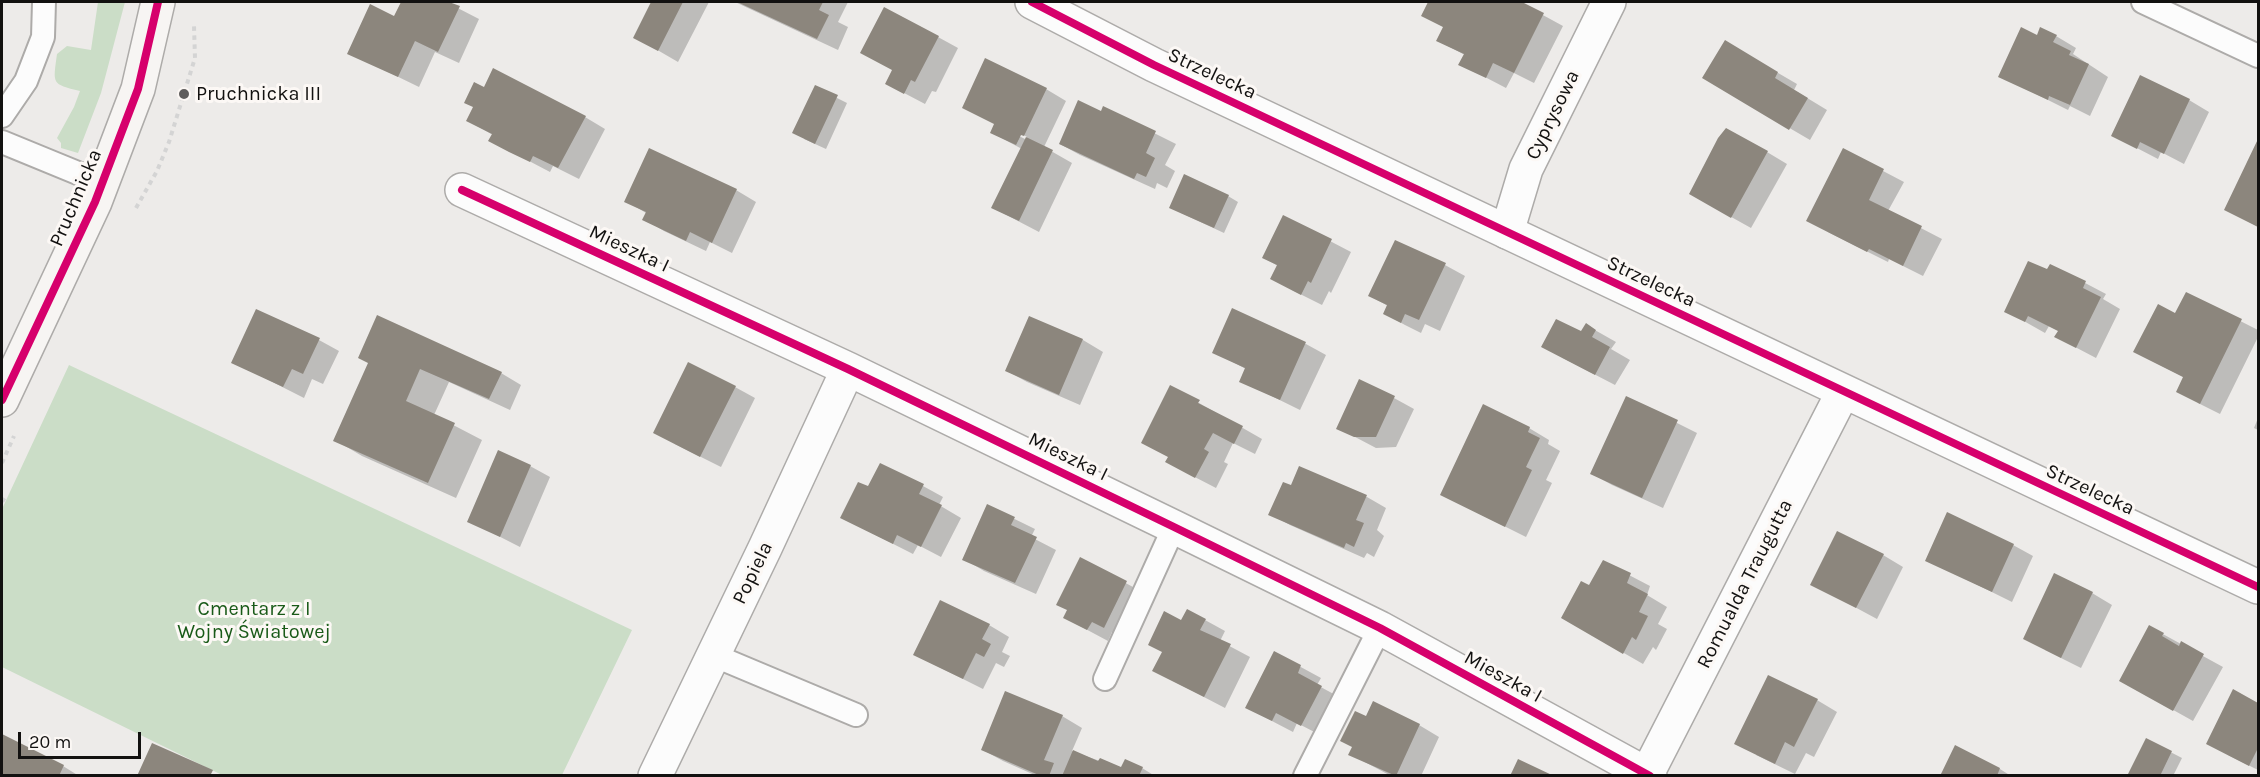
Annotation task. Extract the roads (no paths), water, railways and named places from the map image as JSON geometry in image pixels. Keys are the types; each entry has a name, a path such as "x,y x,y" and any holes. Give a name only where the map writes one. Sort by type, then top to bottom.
{"main road":[{"name":"Pruchnicka","path":"2,400 102,183 138,89 158,2"}],"street":[{"name":"Strzelecka","path":"1032,2 1154,65 2259,587"},
{"name":"Cyprysowa","path":"1507,232 1526,169 1609,2"},
{"name":"Mieszka I","path":"462,190 848,369 1380,628 1648,775"},
{"name":"Popiela","path":"655,776 848,369"},
{"name":"Romualda Traugutta","path":"1648,775 1843,392"}],"lane":[{"path":"2,116 26,81 43,37 44,2"},
{"path":"2143,2 2259,56"},
{"path":"2,142 102,183"},
{"path":"1105,679 1174,527"},
{"path":"1305,776 1380,628"},
{"path":"713,655 856,715"}],"place":[{"name":"Pruchnicka III","path":"184,94"}],"park label":[{"name":"Cmentarz z I Wojny Światowej","path":"254,620"}]}
